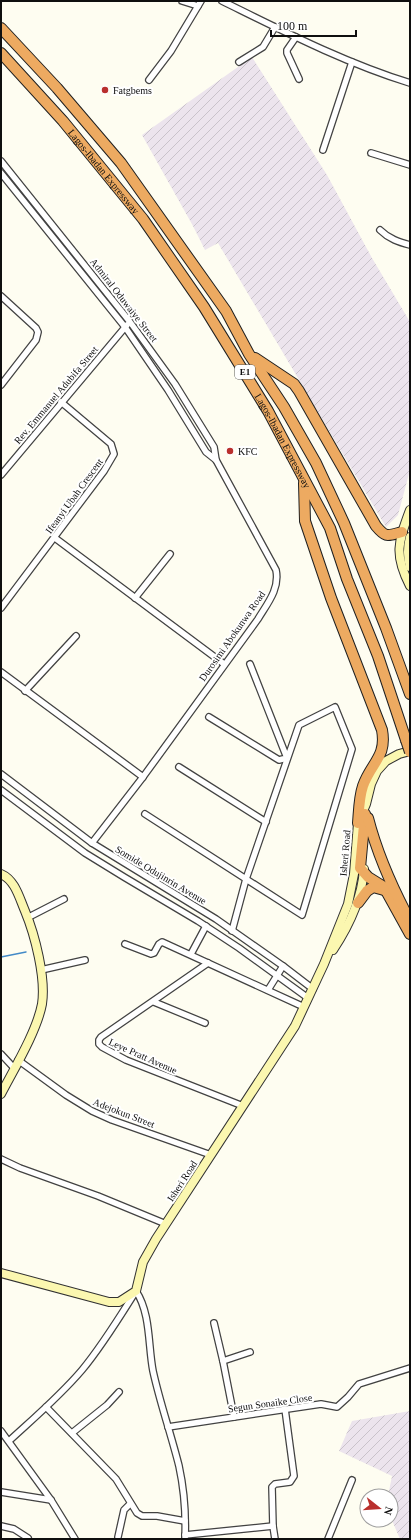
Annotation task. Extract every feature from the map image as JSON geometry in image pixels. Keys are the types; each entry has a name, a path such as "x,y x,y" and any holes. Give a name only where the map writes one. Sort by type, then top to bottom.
{"highway":[{"name":"Lagos-Ibadan Expressway","path":"1,28 41,71 121,163 226,311 249,354 284,407 316,463 344,523 386,628 410,694"},
{"name":"Lagos-Ibadan Expressway","path":"1,54 62,121 152,232 225,338 268,411 330,528 347,579 378,656 410,751"},
{"path":"249,354 294,384 376,526 384,535 406,535"},
{"path":"304,479 305,520 331,598 382,730 384,740 382,752 362,787 358,823"},
{"path":"366,804 360,868 384,887 410,934"},
{"path":"368,818 379,854 392,885 410,920"},
{"path":"358,903 367,891 373,887 386,891"}],"street":[{"path":"149,80 171,51 200,3 182,1"},
{"path":"222,1 352,62 386,76 410,83"},
{"path":"239,62 263,47 275,27"},
{"path":"296,37 287,50 287,53 299,79"},
{"path":"323,150 352,62"},
{"path":"371,153 410,165"},
{"name":"Admiral Oduwaiye Street","path":"1,161 130,322 179,390 214,446 216,460"},
{"name":"Admiral Oduwaiye Street","path":"1,173 125,327"},
{"path":"380,230 394,240 410,245"},
{"path":"1,297 36,328 38,332 36,340 1,385"},
{"name":"Rev. Emmanuel Adubifa Street","path":"1,475 3,467 130,322"},
{"name":"Durosimi Abokunwa Road","path":"92,843 143,777 269,602 276,586 277,577 276,570 216,460 206,452 168,390 125,327"},
{"name":"Ifeanyi Ubah Crescent","path":"1,608 55,538 104,471 114,454 111,444 61,402"},
{"path":"410,510 406,535 399,556 400,564 410,586"},
{"path":"406,535 410,567"},
{"path":"55,538 224,664"},
{"path":"135,598 170,554"},
{"path":"25,691 76,636"},
{"path":"250,664 287,758"},
{"path":"1,672 143,777"},
{"path":"146,814 246,879 302,915 352,749 335,708 299,725 246,879 232,931"},
{"path":"209,717 279,760 287,758"},
{"name":"Isheri Road","path":"136,1291 143,1262 166,1224 295,1026 324,964 348,904 354,874 358,823 366,804 371,784 377,771 386,761 399,754 410,751"},
{"name":"Isheri Road","path":"324,964 340,940 358,903 364,872 370,798 378,776 399,754"},
{"path":"179,767 266,822"},
{"name":"Somide Odujinrin Avenue","path":"1,774 92,843 177,895 232,931 283,966 313,989"},
{"path":"1,790 85,853 206,926 308,998"},
{"path":"105,865 111,855"},
{"path":"1,874 12,882 33,933 41,970 42,1003 40,1013 1,1094"},
{"path":"27,918 64,899"},
{"path":"191,954 206,926"},
{"path":"125,944 151,954 154,953 159,944 162,942 304,1007"},
{"path":"41,970 85,960"},
{"name":"Leye Pratt Avenue","path":"208,963 154,1002 101,1037 98,1044 126,1060 243,1106"},
{"path":"268,990 283,966"},
{"path":"154,1002 205,1022"},
{"name":"Adejokun Street","path":"1,1054 92,1111 112,1120 211,1155"},
{"path":"1,1159 20,1168 98,1196 166,1224"},
{"path":"1,1273 109,1302 119,1302 136,1291"},
{"path":"9,1441 46,1407 85,1366 112,1329 136,1291"},
{"path":"136,1291 146,1316 153,1370 179,1467 183,1497 185,1537 273,1526"},
{"path":"214,1323 234,1417"},
{"path":"223,1361 250,1352"},
{"name":"Segun Sonaike Close","path":"168,1427 321,1404 337,1407 359,1384 410,1368"},
{"path":"72,1433 107,1405 119,1392"},
{"path":"46,1407 116,1479 130,1504 137,1513 142,1516 157,1516 185,1522"},
{"path":"276,1539 273,1526 273,1485 290,1482 294,1476 285,1409"},
{"path":"1,1431 51,1500 75,1539"},
{"path":"328,1539 352,1480"},
{"path":"1,1492 51,1500"},
{"path":"118,1537 124,1510 130,1504"},
{"path":"1,1526 14,1529 28,1538"}],"shaded area":[{"path":"252,57 327,175 372,258 410,322 410,470 398,515 386,527 218,243 205,250 142,135"},
{"path":"410,1411 410,1539 400,1539 395,1528 399,1528 399,1488 390,1488 392,1476 339,1451 352,1421"}],"waterway":[{"path":"1,957 26,952"}],"place":[{"name":"Fatgbems","path":"105,90"},
{"name":"KFC","path":"230,451"}]}
